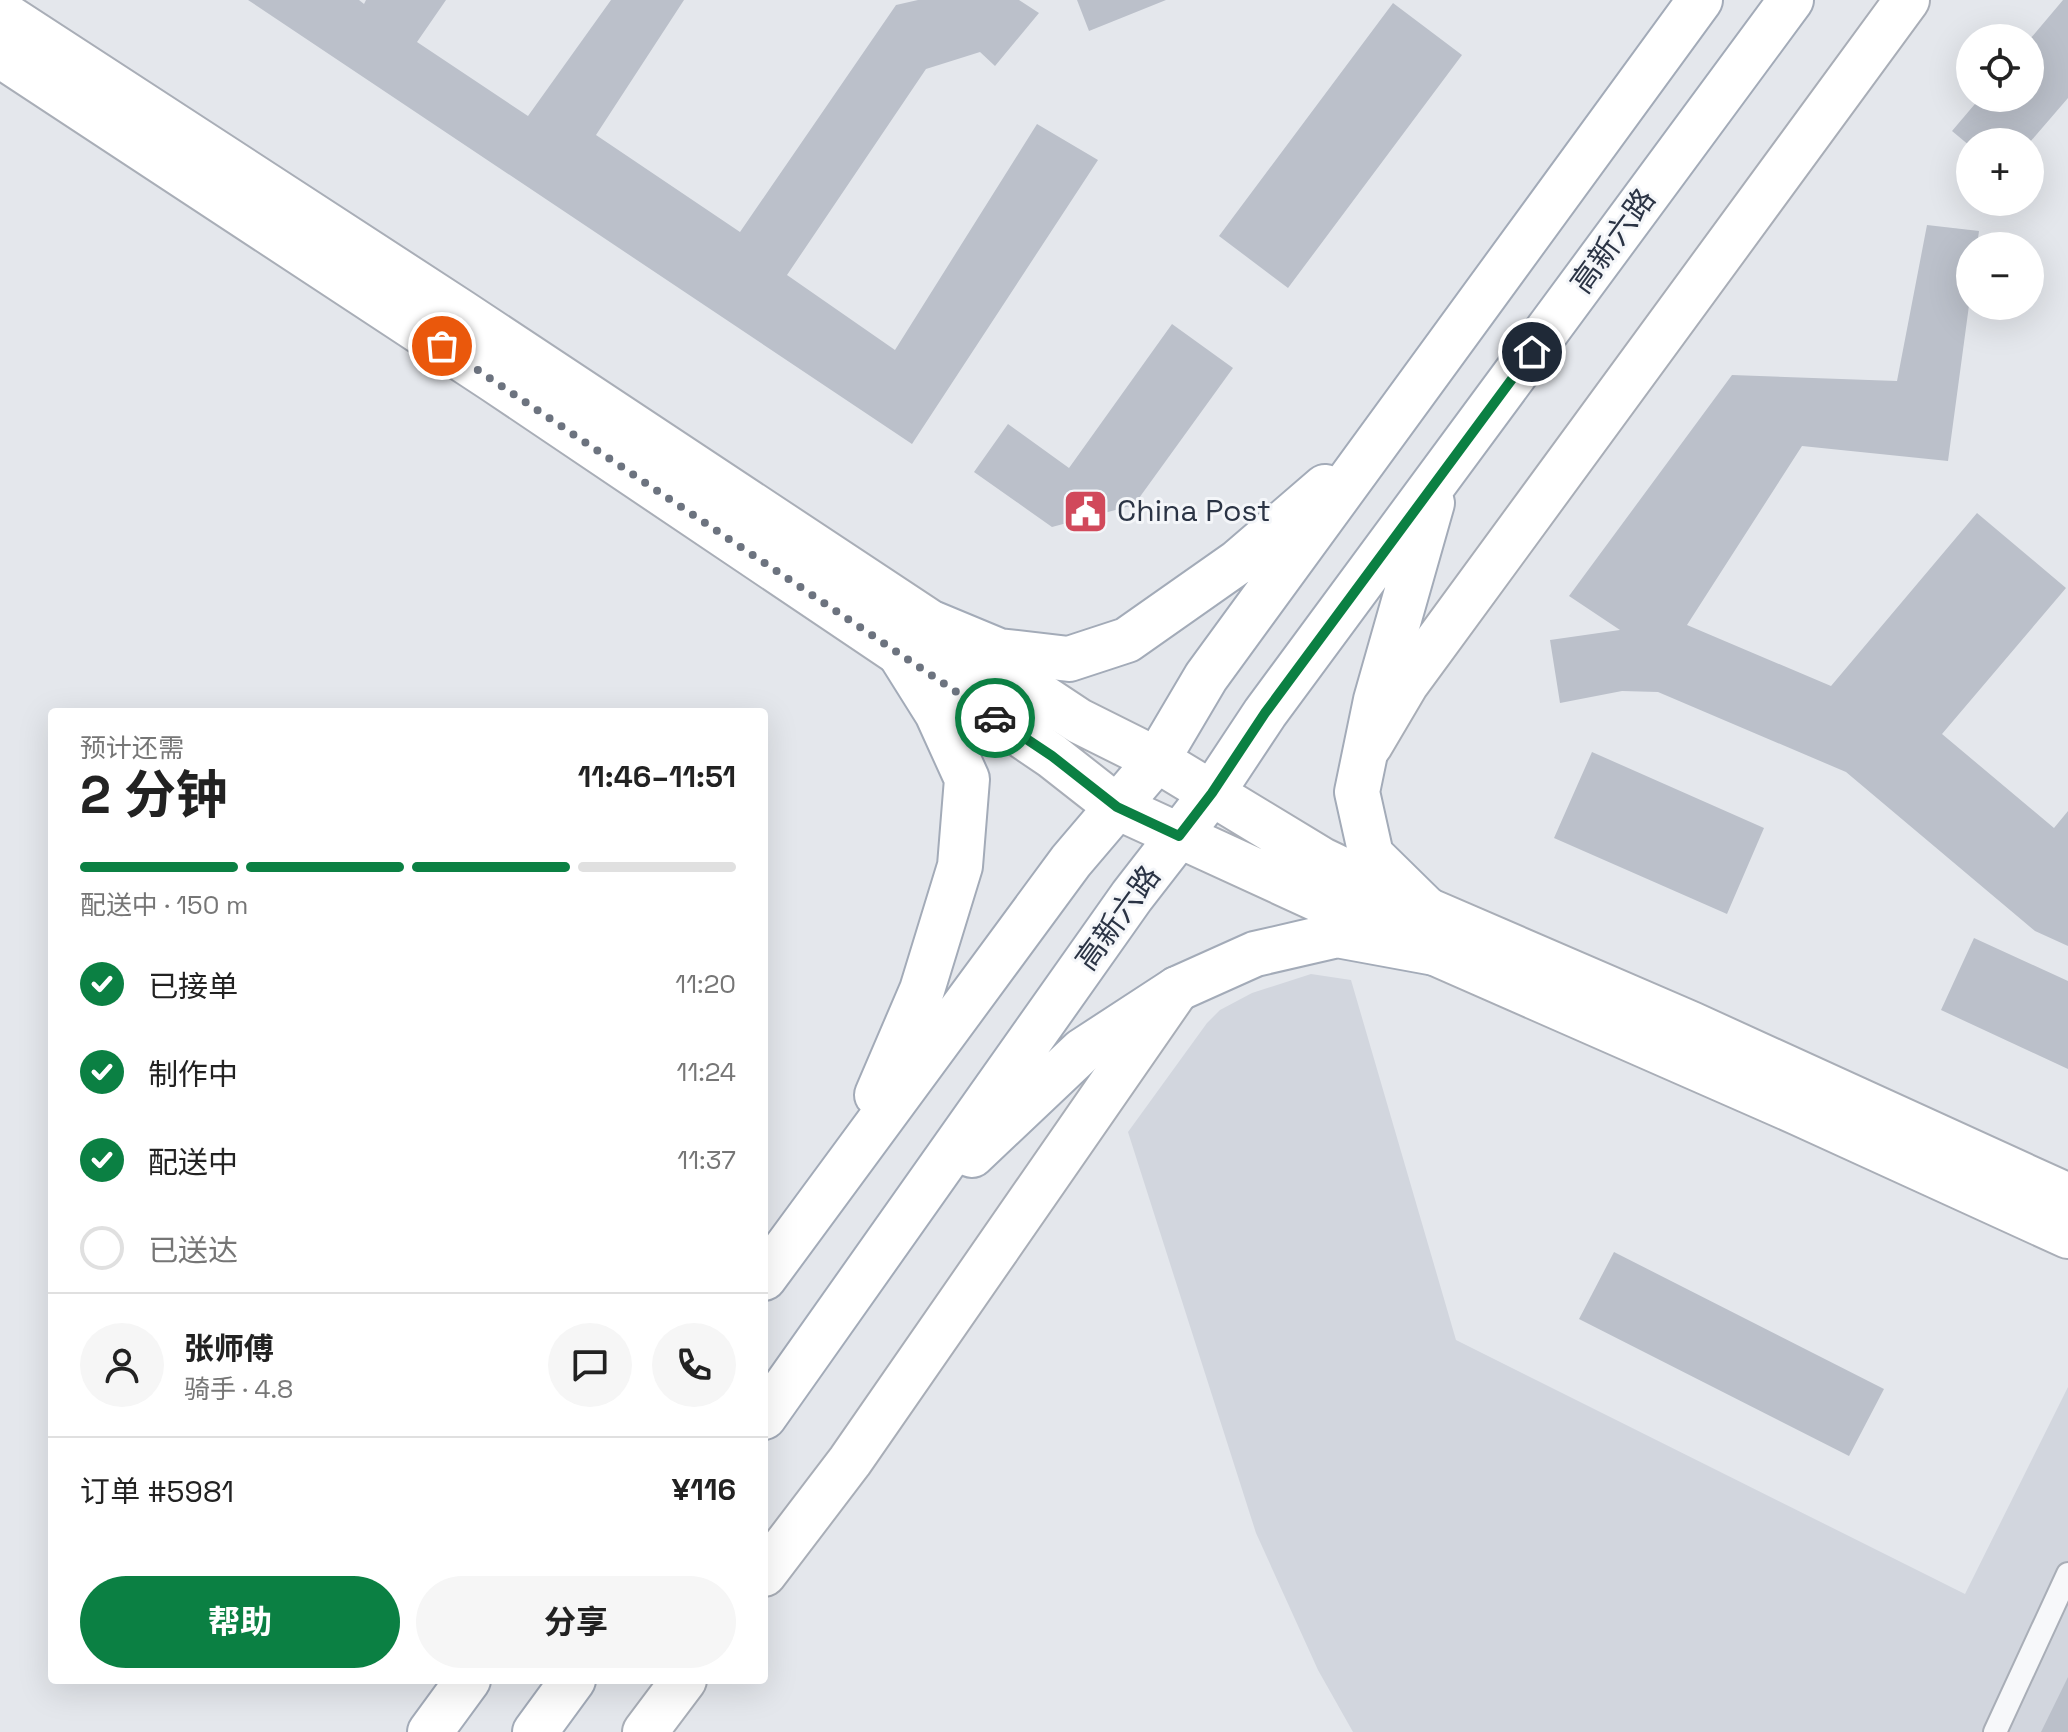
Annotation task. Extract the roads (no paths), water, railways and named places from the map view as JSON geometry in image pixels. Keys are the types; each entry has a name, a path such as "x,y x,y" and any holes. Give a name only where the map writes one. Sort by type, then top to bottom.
{"main road":[{"path":"768,1273 1071,861 1157,760 1206,677 1700,0"},
{"name":"高新六路","path":"768,1411 1123,909 1212,793 1265,713 1791,0"},
{"path":"1365,754 1406,684 1907,0"},
{"path":"0,12 1079,721 1157,760 1322,860 1427,910 1691,1024 2068,1196"},
{"path":"0,55 494,380 1052,756 1117,807 2068,1236"},
{"path":"934,624 999,651 1069,659 1127,640 1238,562 1381,439"},
{"path":"1427,910 1371,855 1357,792 1376,700 1439,477"},
{"path":"846,1167 922,990 960,866 967,779 937,713 900,654"},
{"path":"903,1219 1082,1051 1177,989 1255,954 1337,935 1435,953"},
{"path":"768,1569 850,1461 1177,989"},
{"path":"430,1732 465,1684"},
{"path":"535,1732 570,1684"},
{"path":"645,1732 681,1684"}],"lane":[{"path":"1995,1732 2068,1574"}],"place":[{"name":"China Post","path":"1086,511"}]}
